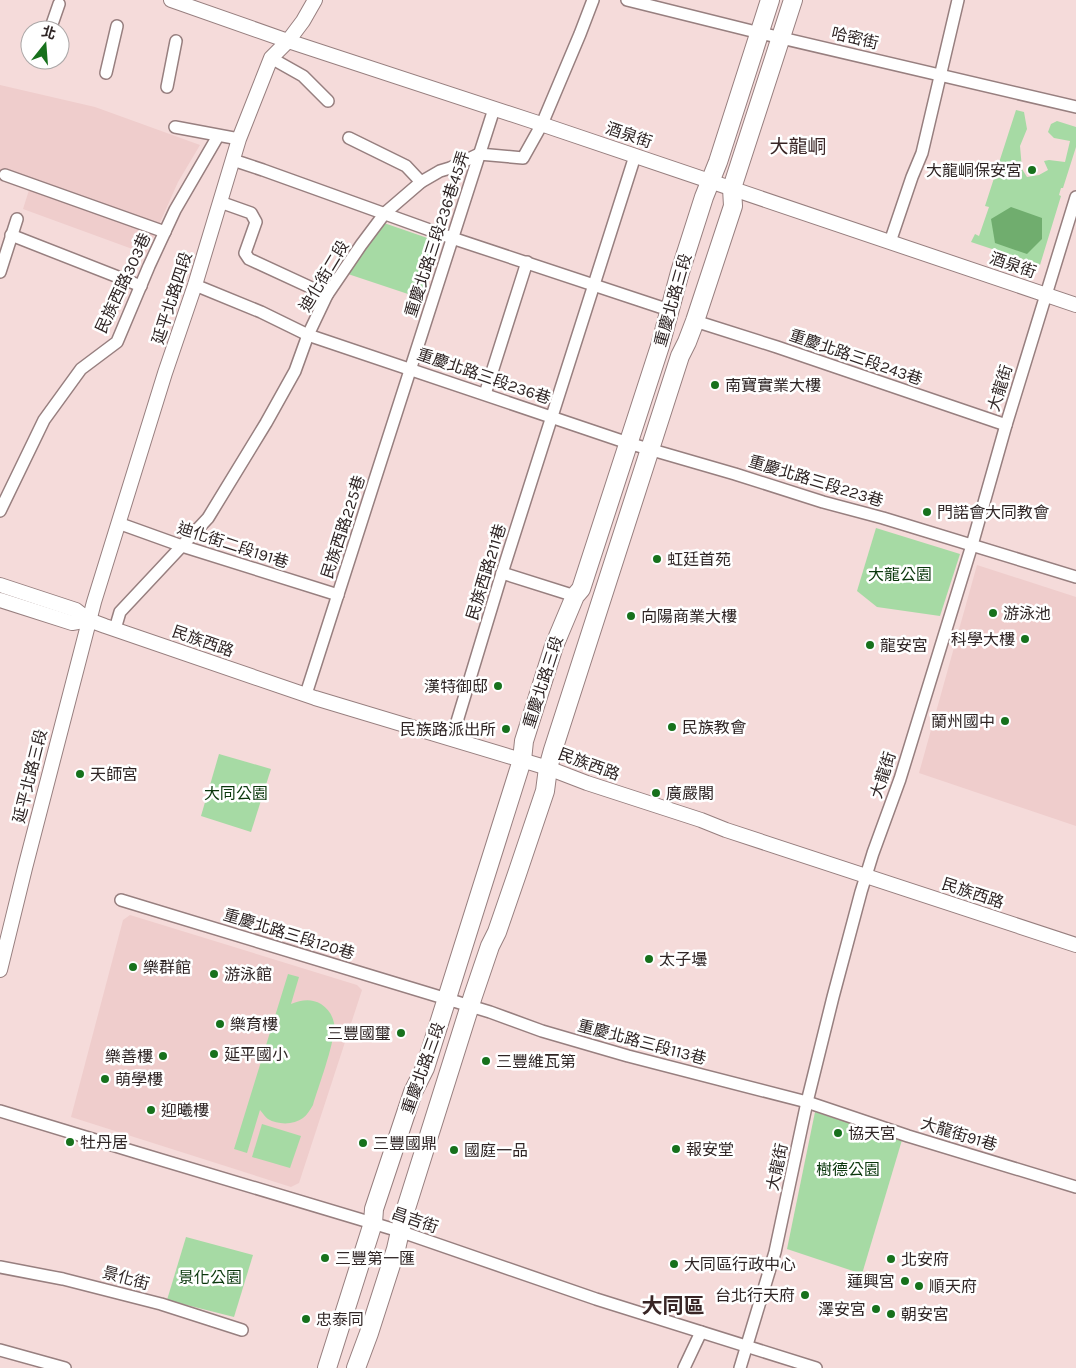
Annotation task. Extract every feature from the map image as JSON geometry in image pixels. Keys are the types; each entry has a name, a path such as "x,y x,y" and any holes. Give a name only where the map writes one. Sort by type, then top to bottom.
{"main road":[{"name":"重慶北路三段","path":"327,1368 373,1223 374,1209 414,1092 425,1068 447,1000 522,760 524,741 554,646 574,596 581,589 660,346 680,272 770,0"},
{"name":"重慶北路三段","path":"356,1368 396,1249 399,1231 470,1005 545,791 548,768 650,448 680,356 695,322 733,206 732,188 794,0"}],"street":[{"name":"酒泉街","path":"171,0 1076,305"},
{"name":"延平北路四段","path":"89,620 239,139 271,58 288,41 303,21 315,0"},
{"path":"479,154 523,158 542,124 593,0"},
{"name":"哈密街","path":"627,0 781,38 1076,106"},
{"path":"890,242 922,153 958,0"},
{"path":"53,20 59,4"},
{"path":"106,73 117,26"},
{"path":"167,87 176,41"},
{"path":"271,58 303,76 328,101"},
{"name":"重慶北路三段236巷45弄","path":"411,369 494,109"},
{"path":"175,127 239,139"},
{"name":"民族西路303巷","path":"0,511 44,420 81,369 117,342 165,232 218,136"},
{"path":"349,138 406,166 420,182"},
{"name":"迪化街二段","path":"115,629 120,612 208,518 266,423 295,371 308,335 327,295 360,246 385,214 420,182 479,154"},
{"name":"民族西路211巷","path":"452,738 502,573 635,156"},
{"path":"233,160 452,238 669,310"},
{"path":"5,175 165,232"},
{"name":"大龍街","path":"740,1368 775,1252 807,1102 866,876 900,779 1076,197"},
{"path":"220,202 250,213 256,222 245,253 249,259 327,295"},
{"path":"0,272 17,219"},
{"path":"11,235 141,286"},
{"path":"485,394 527,262"},
{"name":"重慶北路三段236巷","path":"195,284 261,312 308,335 628,443 650,448"},
{"name":"重慶北路三段243巷","path":"695,322 777,347 1006,425"},
{"name":"民族西路225巷","path":"306,694 411,369"},
{"name":"重慶北路三段223巷","path":"650,448 822,502 883,518 1076,577"},
{"name":"迪化街二段191巷","path":"118,523 182,546 338,595"},
{"path":"502,573 574,596"},
{"name":"民族西路","path":"0,585 76,610 89,620 306,694 548,768 587,783 1076,945"},
{"name":"民族西路","path":"0,600 72,623 89,620"},
{"name":"延平北路三段","path":"0,970 89,620"},
{"name":"重慶北路三段120巷","path":"121,900 447,1000 470,1005"},
{"name":"重慶北路三段113巷","path":"470,1005 542,1031 628,1056 807,1102"},
{"name":"大龍街91巷","path":"807,1102 1076,1187"},
{"name":"昌吉街","path":"0,1110 399,1231 596,1299 816,1368"},
{"name":"景化街","path":"0,1267 63,1278 161,1304 242,1330"},
{"path":"684,1368 701,1332"},
{"path":"0,1350 65,1368"}],"shaded area":[{"path":"0,85 95,107 200,145 178,182 146,254 23,209 30,187 0,178"},
{"path":"1011,207 1042,218 1042,239 1027,254 995,243 991,219"},
{"name":"蘭州國中","path":"977,565 1076,597 1076,826 919,773"},
{"name":"延平國小","path":"130,915 357,985 362,990 299,1183 291,1187 71,1117 123,920"}],"green space":[{"name":"大龍峒保安宮","path":"1016,110 1024,112 1027,129 1020,146 1022,169 1027,177 1039,175 1048,170 1044,161 1065,162 1070,141 1054,138 1048,132 1051,124 1057,121 1076,127 1076,147 1063,188 1061,188 1059,195 1061,196 1040,265 971,242 975,234 979,236 989,207 985,206"},
{"path":"384,223 439,242 420,298 348,274 370,240"},
{"name":"大龍公園","path":"876,528 960,554 940,616 877,607 857,591"},
{"name":"大同公園","path":"219,754 271,769 251,832 201,816"},
{"path":"288,974 299,977 291,1004 310,1000 323,1006 329,1012 334,1023 333,1039 313,1105 308,1112 299,1120 291,1123 281,1123 268,1119 260,1110 247,1153 234,1149"},
{"name":"樹德公園","path":"815,1112 902,1140 862,1274 787,1249"},
{"path":"262,1124 301,1136 290,1168 252,1157"},
{"name":"景化公園","path":"186,1237 253,1255 234,1317 167,1300"}],"place":[{"name":"大龍峒保安宮","path":"1032,170"},
{"name":"南寶實業大樓","path":"715,385"},
{"name":"門諾會大同教會","path":"927,512"},
{"name":"虹廷首苑","path":"657,559"},
{"name":"游泳池","path":"993,613"},
{"name":"向陽商業大樓","path":"631,616"},
{"name":"科學大樓","path":"1025,639"},
{"name":"龍安宮","path":"870,645"},
{"name":"漢特御邸","path":"498,686"},
{"name":"蘭州國中","path":"1005,721"},
{"name":"民族教會","path":"672,727"},
{"name":"民族路派出所","path":"506,729"},
{"name":"天師宮","path":"80,774"},
{"name":"廣嚴閣","path":"656,793"},
{"name":"太子壜","path":"649,959"},
{"name":"樂群館","path":"133,967"},
{"name":"游泳館","path":"214,974"},
{"name":"樂育樓","path":"220,1024"},
{"name":"三豐國璽","path":"401,1033"},
{"name":"延平國小","path":"214,1054"},
{"name":"樂善樓","path":"163,1056"},
{"name":"三豐維瓦第","path":"486,1061"},
{"name":"萌學樓","path":"105,1079"},
{"name":"迎曦樓","path":"151,1110"},
{"name":"協天宮","path":"838,1133"},
{"name":"牡丹居","path":"70,1142"},
{"name":"三豐國鼎","path":"363,1143"},
{"name":"報安堂","path":"676,1149"},
{"name":"國庭一品","path":"454,1150"},
{"name":"三豐第一匯","path":"325,1258"},
{"name":"北安府","path":"891,1259"},
{"name":"大同區行政中心","path":"674,1264"},
{"name":"蓮興宮","path":"905,1281"},
{"name":"順天府","path":"919,1286"},
{"name":"台北行天府","path":"805,1295"},
{"name":"澤安宮","path":"876,1309"},
{"name":"朝安宮","path":"891,1314"},
{"name":"忠泰同","path":"306,1319"}],"district":[{"name":"大龍峒","path":"798,147"},
{"name":"大同區","path":"673,1306"}]}
